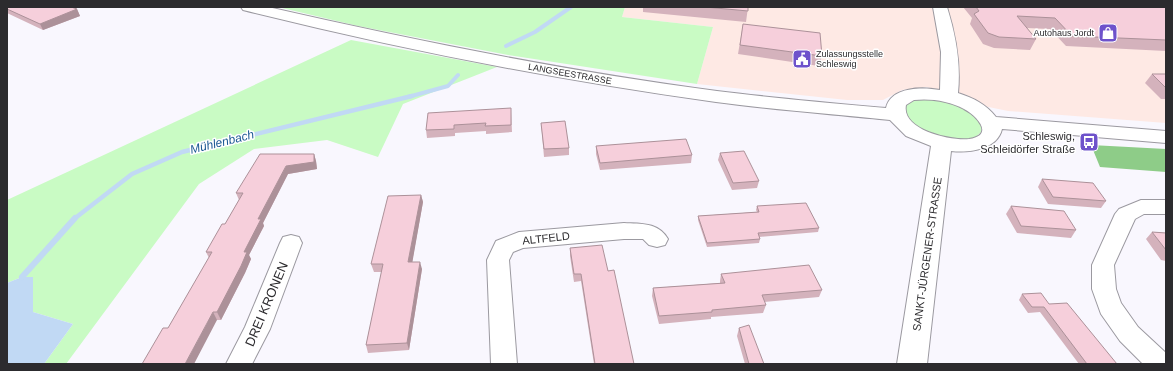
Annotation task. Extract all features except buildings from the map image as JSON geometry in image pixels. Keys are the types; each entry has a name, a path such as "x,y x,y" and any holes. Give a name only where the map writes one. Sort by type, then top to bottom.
{"street":[{"name":"LANGSEESTRASSE","path":"248,7 434,49 594,78 694,93 896,115"},
{"path":"940,7 951,55 951,78 948,97"},
{"path":"919,94 948,97 974,107 984,114 990,122 993,130 990,137 983,142 972,145 957,146 940,143 912,132 902,124 896,115 895,107 899,101 907,96 919,94"},
{"path":"990,122 1166,137"},
{"name":"SANKT-JÜRGENER-STRASSE","path":"912,364 941,152 940,143"},
{"path":"1160,364 1129,334 1110,308 1104,289 1103,265 1126,214 1141,207 1166,207"},
{"name":"ALTFELD","path":"504,364 498,260 504,247 519,240 624,231 648,232 657,239"},
{"name":"DREI KRONEN","path":"239,364 257,329 291,243"}],"shaded area":[{"path":"625,7 1166,7 1166,123 1008,111 979,105 966,96 926,87 902,90 883,100 847,100 697,84 713,27 622,17"}],"green space":[{"path":"278,7 625,7 622,17 713,27 697,84 508,55 358,26"},
{"path":"351,40 497,67 403,104 378,157 327,140 254,149 199,184 66,364 44,364 73,324 33,312 22,277 7,283 7,200"},
{"path":"925,98 951,102 973,113 982,126 981,132 976,137 967,140 943,139 909,123 903,109 905,106 916,100"},
{"path":"1091,145 1166,149 1166,172 1100,167"}],"water":[{"path":"22,277 33,277 33,312 73,324 44,364 7,364 7,283"}],"waterway":[{"name":"Mühlenbach","path":"506,46 535,32 571,7"},
{"name":"Mühlenbach","path":"409,97 448,86 458,75"},
{"name":"Mühlenbach","path":"74,219 132,174 182,152 409,97"},
{"name":"Mühlenbach","path":"22,277 74,219"}],"place":[{"name":"Autohaus Jordt","path":"1108,33"},
{"name":"Zulassungsstelle Schleswig","path":"802,59"},
{"name":"Schleswig, Schleidörfer Straße","path":"1089,142"}]}
